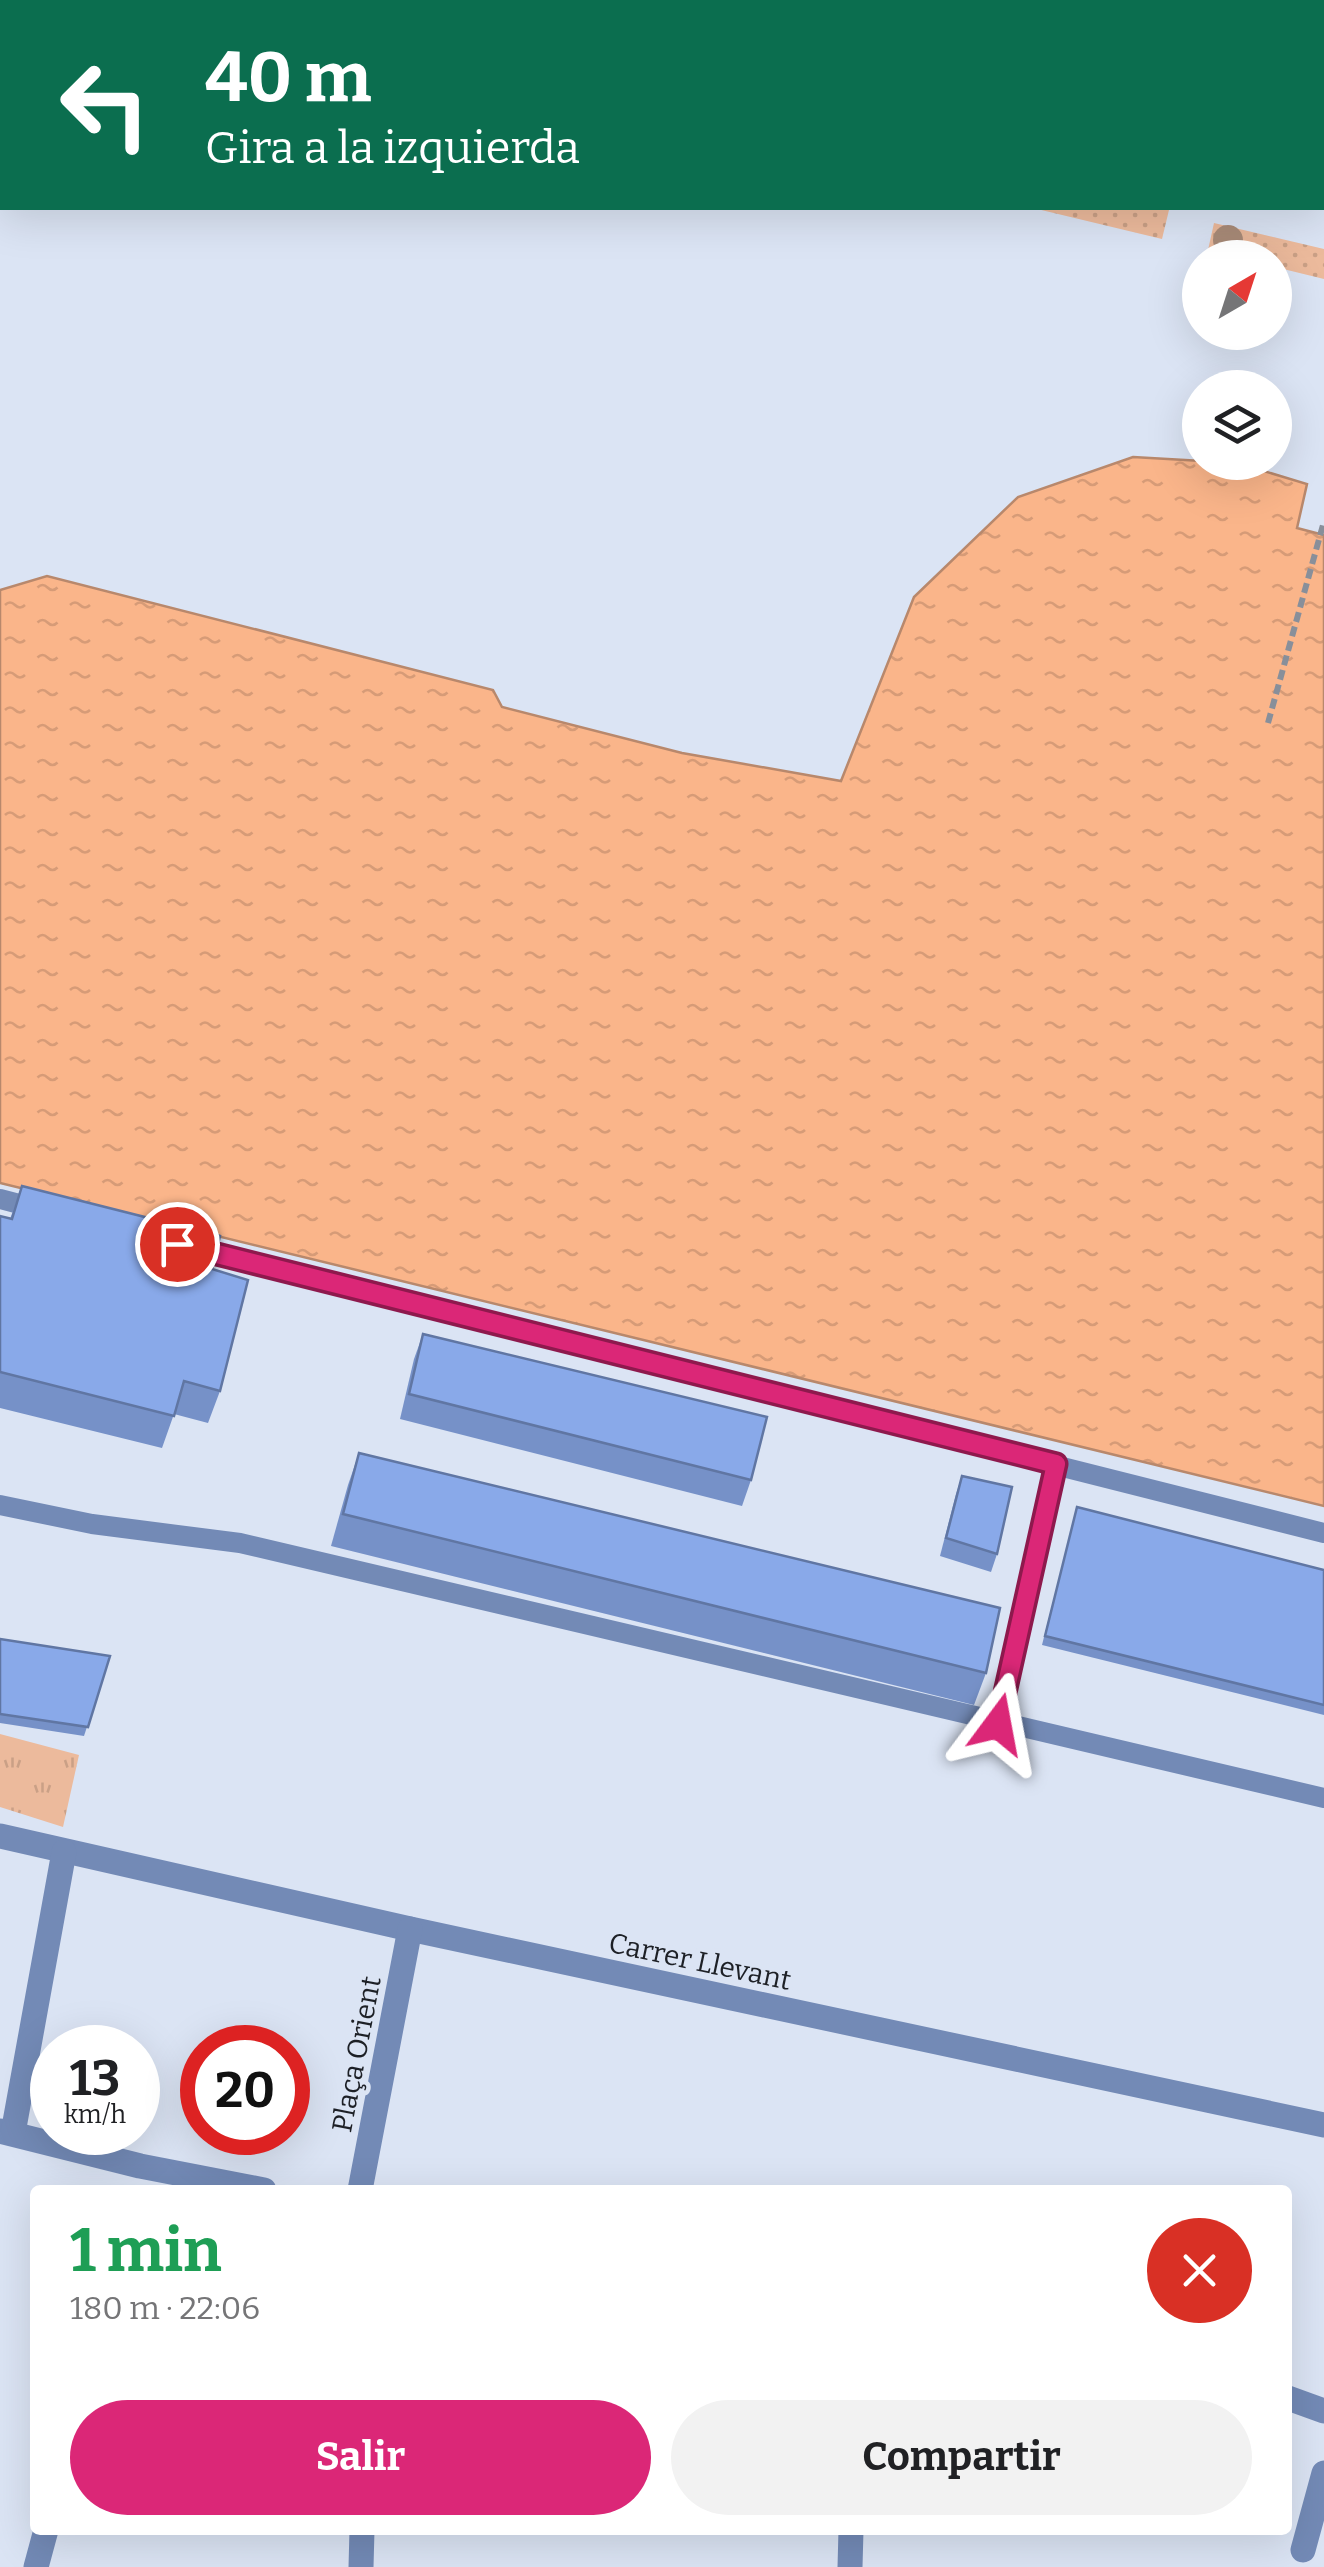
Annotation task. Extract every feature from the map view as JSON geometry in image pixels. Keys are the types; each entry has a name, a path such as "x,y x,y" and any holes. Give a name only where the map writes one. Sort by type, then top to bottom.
{"street":[{"name":"Carrer Llevant","path":"0,1836 410,1929 1324,2126"},
{"path":"64,1852 6,2132 137,2178 211,2185"},
{"name":"Plaça Orient","path":"361,2185 410,1929"},
{"path":"1292,2399 1324,2411"},
{"path":"1303,2550 1324,2473"},
{"path":"36,2567 45,2535"},
{"path":"362,2535 362,2567"},
{"path":"850,2535 850,2567"}],"lane":[{"path":"0,1199 69,1216"},
{"path":"177,1244 1324,1534"},
{"path":"998,1724 1056,1464"},
{"path":"0,1505 92,1524 240,1544 1324,1798"}],"path":[{"path":"1268,722 1322,524"}],"green space":[{"path":"1041,210 1169,210 1162,239"},
{"path":"1214,223 1286,240 1210,240"},
{"path":"1292,241 1324,249 1324,279 1292,271"},
{"path":"0,1734 79,1755 63,1827 0,1807"}],"water":[{"path":"1133,457 1182,460 1182,480 1292,480 1307,484 1297,528 1324,535 1324,1506 0,1183 0,590 47,576 493,690 502,707 682,753 841,781 914,597 1018,497"}],"building":[{"path":"22,1186 220,1236 212,1269 248,1280 220,1391 184,1381 174,1416 0,1372 0,1216 12,1219"},
{"path":"423,1334 767,1417 751,1480 409,1394"},
{"path":"359,1453 1000,1608 986,1673 343,1514"},
{"path":"962,1476 1012,1487 997,1554 946,1538"},
{"path":"1077,1507 1324,1570 1324,1705 1045,1636"},
{"path":"0,1639 110,1656 88,1727 0,1714"}],"route":[{"path":"177,1244 1056,1464 998,1724"}]}
